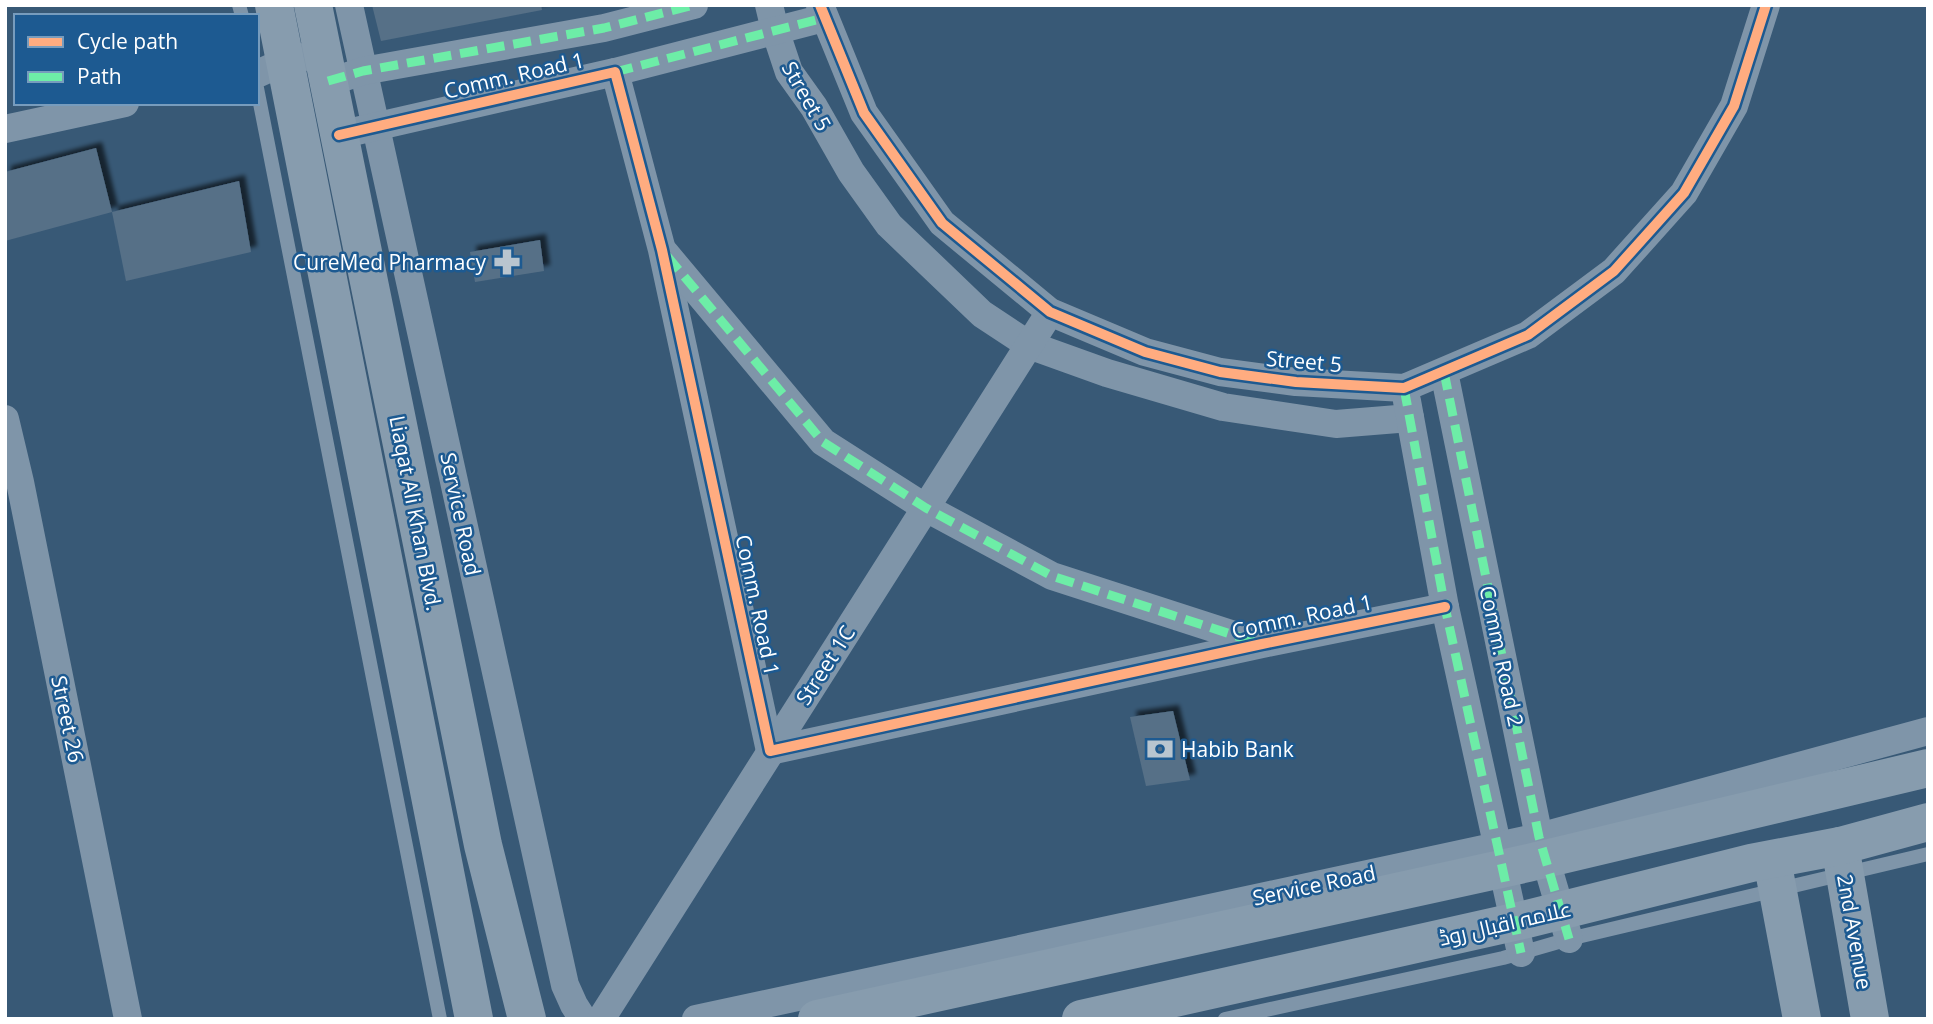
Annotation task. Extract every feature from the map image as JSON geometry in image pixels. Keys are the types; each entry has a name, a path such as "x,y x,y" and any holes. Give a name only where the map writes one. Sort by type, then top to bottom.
{"main road":[{"name":"Liaqat Ali Khan Blvd.","path":"274,5 272,67 474,1019"},
{"name":"Liaqat Ali Khan Blvd.","path":"313,5 338,69 357,130 483,845 527,1019"},
{"path":"817,1019 1184,940 1500,857 1928,768"},
{"name":"علامہ اقبال روڈ","path":"1081,1019 1518,937 1564,925 1751,863 1775,874 1842,860 1928,822"},
{"name":"2nd Avenue","path":"1842,860 1870,1019"},
{"path":"1775,874 1802,1019"}],"street":[{"path":"338,69 349,5"},
{"name":"Comm. Road 1","path":"272,67 338,69 602,16 694,5"},
{"name":"Street 5","path":"822,11 864,113 942,223 1050,312 1145,352 1220,372 1296,382 1404,388 1528,335 1614,271 1684,193 1734,106 1766,5"},
{"path":"615,72 772,18 822,11"},
{"name":"Street 5","path":"772,18 789,72 814,107 851,172 889,225 982,314 1029,345 1107,373 1223,407 1336,424 1410,418"},
{"name":"Comm. Road 1","path":"357,130 615,72 662,250 770,751 1445,607"},
{"path":"5,130 116,105"},
{"name":"Service Road","path":"357,130 565,985 583,1019"},
{"path":"662,250 823,442 926,508 1052,576 1262,644"},
{"name":"Street 1C","path":"601,1019 1050,312"},
{"name":"Comm. Road 2","path":"1444,372 1542,848 1564,925"},
{"path":"1404,388 1445,607 1518,937"},
{"name":"Street 26","path":"6,423 128,1019"},
{"path":"1542,848 1928,731"},
{"name":"Service Road","path":"696,1019 1500,857"}],"lane":[{"path":"259,98 440,1019"},
{"path":"1842,860 1928,854"},
{"path":"1225,1019 1518,937"}],"building":[{"path":"372,5 541,5 542,10 381,41"},
{"path":"96,148 112,212 5,241 5,172"},
{"path":"239,181 251,252 126,281 112,212"},
{"name":"CureMed Pharmacy","path":"540,240 544,271 475,282 470,252"},
{"name":"Habib Bank","path":"1173,711 1190,780 1146,786 1130,717"}],"marked path":[{"path":"328,81 363,71 604,28 694,5"},
{"path":"615,72 824,18"},
{"path":"667,256 823,442 926,508 1052,576 1258,643"},
{"path":"1444,372 1539,837 1569,939"},
{"path":"1404,388 1445,607 1521,953"}],"cycle path":[{"path":"820,5 864,113 942,223 1050,312 1145,352 1220,372 1296,382 1404,388 1528,335 1614,271 1684,193 1734,106 1766,5"},
{"path":"339,135 615,72 662,250 770,751 1445,607"}],"place":[{"name":"CureMed Pharmacy","path":"507,262"},
{"name":"Habib Bank","path":"1160,749"}]}
